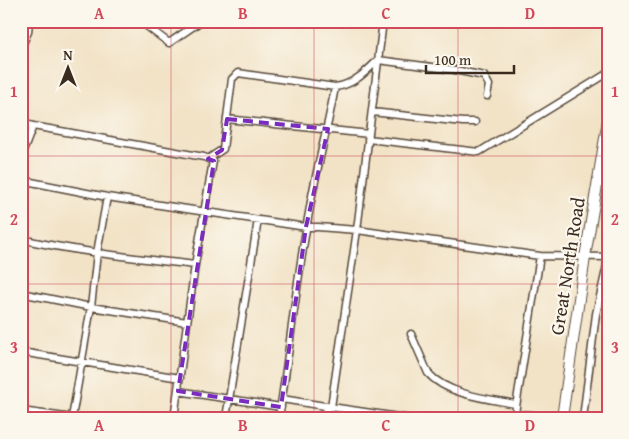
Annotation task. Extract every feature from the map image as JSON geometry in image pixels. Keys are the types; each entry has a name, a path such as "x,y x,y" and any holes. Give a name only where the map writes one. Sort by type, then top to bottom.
{"highway":[{"name":"Great North Road","path":"562,418 585,257 603,182 608,120"}],"street":[{"path":"21,48 28,32 29,21"},
{"path":"140,21 169,43 201,21"},
{"path":"325,418 329,407 356,230 383,21"},
{"path":"208,158 222,148 232,79 238,73 335,87 365,74 378,60"},
{"path":"378,60 455,70 484,76 489,85 487,96"},
{"path":"227,119 328,129 479,152 608,73"},
{"path":"279,418 306,228 318,164 328,129 335,87"},
{"path":"372,112 475,122"},
{"path":"21,122 33,126 208,158 213,163 195,265 174,418"},
{"path":"21,157 33,126"},
{"path":"21,180 107,197 306,228 318,226 356,230 540,256 608,257 594,322 582,418"},
{"path":"21,411 72,418 107,197"},
{"path":"226,418 258,220"},
{"path":"21,239 55,247 195,265"},
{"path":"515,413 540,256"},
{"path":"21,293 91,307 187,322"},
{"path":"411,334 432,378 474,397 516,404"},
{"path":"21,352 180,378"},
{"path":"178,391 281,407"},
{"path":"282,399 405,418"},
{"path":"502,418 515,413 556,418"}],"highlighted area":[{"path":"227,119 328,129 306,227 281,407 178,391 214,161 208,159 222,150"}]}
